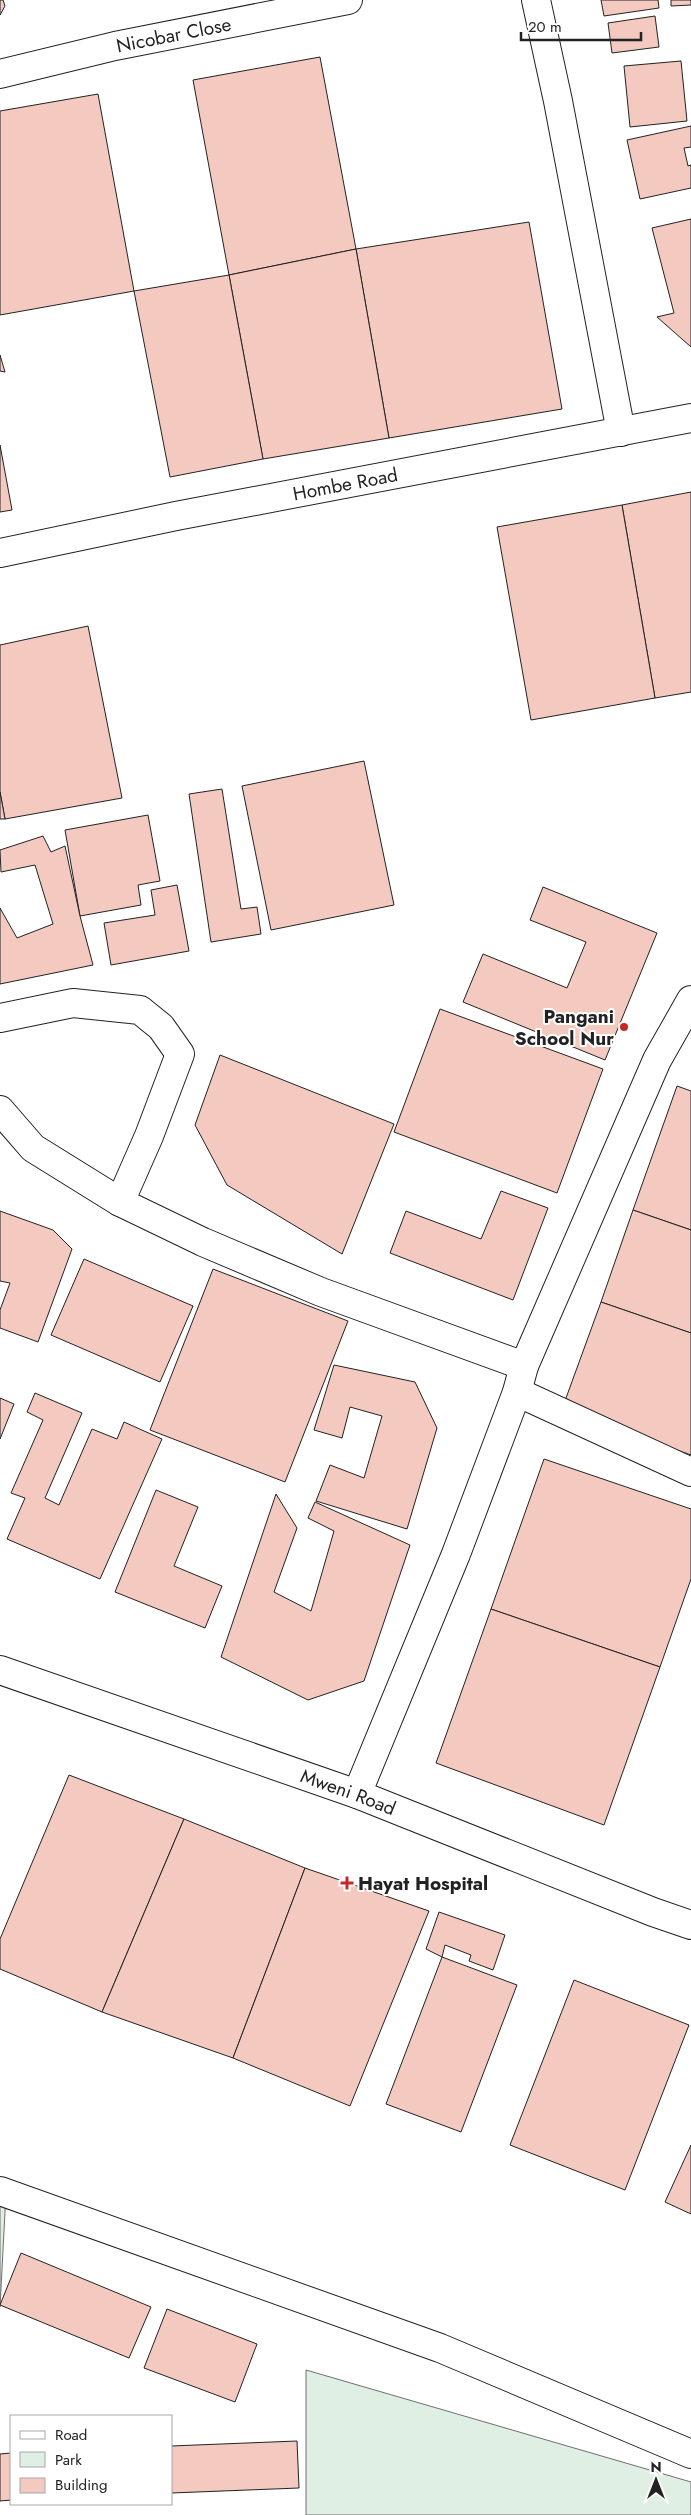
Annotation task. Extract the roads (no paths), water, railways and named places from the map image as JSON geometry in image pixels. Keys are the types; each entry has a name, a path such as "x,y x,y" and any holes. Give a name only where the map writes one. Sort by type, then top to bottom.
{"street":[{"name":"Nicobar Close","path":"0,74 115,46 348,0"},
{"path":"536,0 560,111 621,432"},
{"name":"Hombe Road","path":"0,553 176,516 691,418"},
{"path":"357,1794 456,1554 524,1366 657,1060 691,1000"},
{"path":"0,1018 73,1003 140,1010 161,1027 180,1054 149,1136 120,1202"},
{"path":"0,1110 33,1148 120,1202 204,1242 321,1292 524,1366"},
{"path":"516,1392 691,1472"},
{"name":"Mweni Road","path":"0,1670 357,1794 653,1912 691,1925"},
{"path":"0,2191 440,2348 691,2454"}],"place":[{"name":"Pangani School Nur","path":"624,1027"},
{"name":"Hayat Hospital","path":"347,1883"}]}
